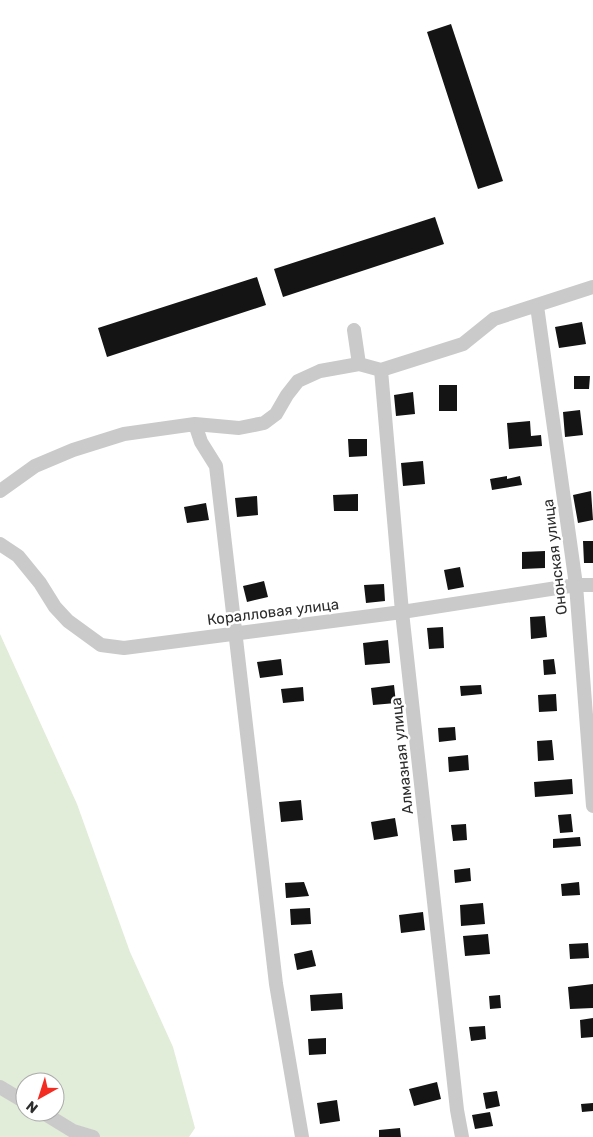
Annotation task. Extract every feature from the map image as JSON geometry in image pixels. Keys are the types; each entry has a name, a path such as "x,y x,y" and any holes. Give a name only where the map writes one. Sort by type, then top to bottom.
{"street":[{"path":"0,491 35,466 73,450 124,434 195,424 239,428 264,423 276,414 287,394 298,381 320,371 359,364 381,370 464,344 494,319 593,287"},
{"name":"Ононская улица","path":"537,306 576,585 593,806"},
{"path":"354,330 359,364"},
{"name":"Алмазная улица","path":"381,370 402,612 456,1100 462,1137"},
{"path":"195,424 201,442 216,466 276,984 302,1137"},
{"name":"Коралловая улица","path":"0,544 18,556 40,582 54,607 68,621 101,645 124,648 402,612 576,585 593,585"},
{"path":"0,1086 15,1096"},
{"path":"58,1122 74,1132 94,1137"}],"green space":[{"path":"0,634 77,804 130,952 173,1047 195,1128 189,1137 0,1137"}],"building":[{"path":"451,24 503,181 478,189 427,32"},
{"path":"435,217 444,244 283,297 274,269"},
{"path":"257,277 266,305 107,357 98,328"},
{"path":"582,322 586,344 559,348 555,327"},
{"path":"574,376 590,376 589,389 574,389"},
{"path":"439,385 457,385 457,411 439,411"},
{"path":"413,392 415,414 396,416 394,395"},
{"path":"580,410 583,435 565,437 563,412"},
{"path":"530,421 531,436 541,435 542,446 509,449 507,423"},
{"path":"348,439 367,439 367,456 349,457"},
{"path":"423,461 425,484 403,486 401,463"},
{"path":"507,476 507,479 520,476 522,485 492,490 490,479"},
{"path":"591,491 593,520 578,523 573,495"},
{"path":"358,494 358,511 334,511 333,495"},
{"path":"257,496 258,515 237,517 235,498"},
{"path":"206,503 209,520 187,523 184,507"},
{"path":"583,541 593,541 593,563 584,563"},
{"path":"545,551 545,568 522,569 522,552"},
{"path":"460,567 464,587 448,590 444,570"},
{"path":"264,581 268,597 247,602 243,586"},
{"path":"384,584 385,601 366,603 364,585"},
{"path":"545,616 547,637 531,639 530,617"},
{"path":"443,627 444,648 429,649 427,628"},
{"path":"388,640 390,663 365,665 363,643"},
{"path":"281,659 283,675 260,678 257,662"},
{"path":"554,659 556,674 544,675 543,660"},
{"path":"394,685 396,703 373,705 371,688"},
{"path":"481,685 482,694 461,696 460,686"},
{"path":"303,687 304,701 283,703 281,689"},
{"path":"556,694 557,711 539,712 538,695"},
{"path":"455,727 456,740 439,742 438,728"},
{"path":"552,740 554,760 538,761 537,741"},
{"path":"468,755 469,770 449,772 448,757"},
{"path":"572,779 573,794 535,797 534,782"},
{"path":"301,800 303,820 281,822 279,802"},
{"path":"571,814 573,832 560,833 558,815"},
{"path":"395,818 398,836 374,840 371,822"},
{"path":"466,824 467,840 453,841 451,825"},
{"path":"580,837 581,846 553,848 553,839"},
{"path":"470,868 471,881 455,883 454,870"},
{"path":"304,882 309,896 286,898 285,883"},
{"path":"579,882 580,895 562,896 561,884"},
{"path":"483,903 485,924 461,926 460,905"},
{"path":"310,908 311,924 291,925 290,909"},
{"path":"423,912 425,930 401,933 399,915"},
{"path":"488,934 490,954 465,956 463,936"},
{"path":"588,943 589,958 570,959 569,944"},
{"path":"312,950 316,966 297,970 294,954"},
{"path":"593,984 593,1008 570,1009 568,987"},
{"path":"342,993 343,1009 311,1011 310,995"},
{"path":"500,995 501,1008 490,1009 489,996"},
{"path":"593,1018 593,1037 581,1038 580,1020"},
{"path":"485,1026 486,1039 471,1041 469,1027"},
{"path":"326,1038 326,1054 309,1055 308,1039"},
{"path":"437,1082 441,1099 414,1106 409,1089"},
{"path":"497,1091 500,1106 486,1109 483,1093"},
{"path":"337,1100 340,1121 320,1124 317,1103"},
{"path":"593,1103 593,1111 582,1112 581,1104"},
{"path":"490,1112 493,1126 475,1129 472,1115"},
{"path":"400,1128 401,1137 379,1137 379,1130"}]}
